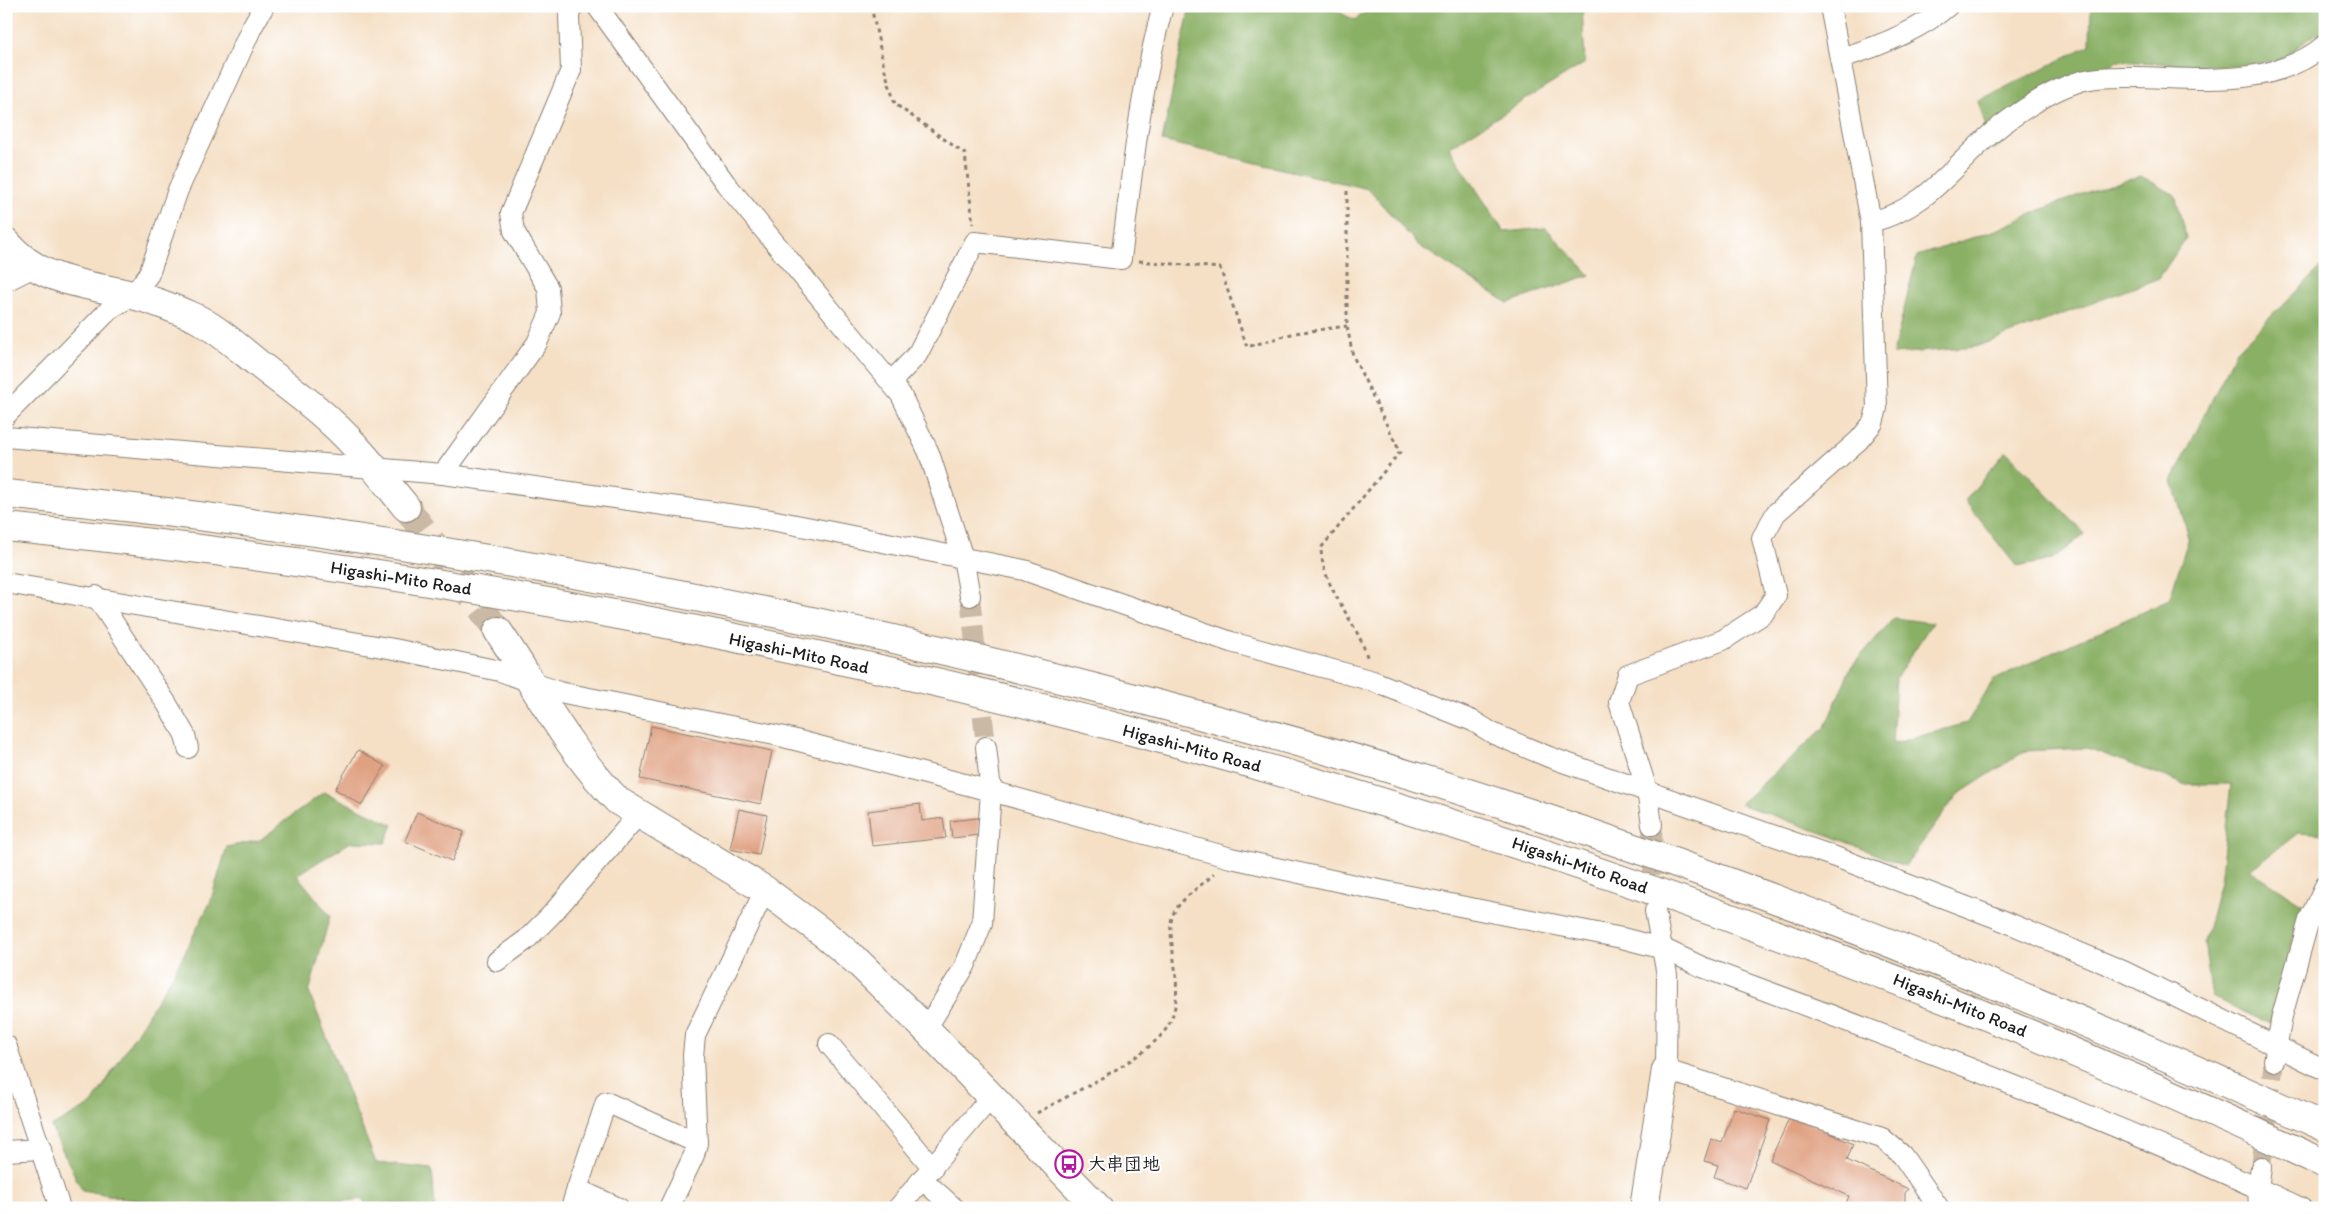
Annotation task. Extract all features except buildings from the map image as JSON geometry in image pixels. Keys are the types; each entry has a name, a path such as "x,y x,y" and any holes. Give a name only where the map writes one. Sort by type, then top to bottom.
{"main road":[{"path":"6,242 16,253 34,267 57,278 133,295 171,307 198,320 228,340 331,422 376,470 406,507"},
{"name":"Higashi-Mito Road","path":"6,494 140,507 377,541 586,576 778,613 962,654 1199,714 1523,810 1692,868 1910,949 2081,1019 2325,1128"},
{"name":"Higashi-Mito Road","path":"6,527 129,540 353,570 580,608 767,645 965,689 1191,746 1507,840 1682,900 1897,980 2070,1050 2228,1118 2325,1164"},
{"path":"498,630 602,785 618,800 638,814 766,890 827,936 860,964 926,1029 1098,1208"},
{"path":"1644,1208 1666,1070"}],"street":[{"path":"6,415 110,309 133,295 149,274 178,190 252,27 264,6"},
{"path":"443,474 537,343 550,313 548,288 514,231 511,213 571,70 569,16 572,6"},
{"path":"597,6 726,184 901,395 929,452 963,558 970,596"},
{"path":"891,382 917,355 975,242 1121,259 1137,137 1154,37 1163,6"},
{"path":"1652,825 1647,790 1619,702 1628,675 1723,640 1763,614 1776,595 1762,538 1776,513 1859,440 1873,423 1877,408 1871,222 1830,6"},
{"path":"1841,58 1910,30 1948,6"},
{"path":"1871,222 1884,219 1915,204 1941,185 1984,140 2049,93 2077,82 2120,77 2238,78 2268,74 2291,66 2324,47"},
{"path":"6,281 34,267"},
{"path":"6,437 376,470 443,474 771,520 1024,570 1232,642 1373,681 1473,721 1494,734 1549,757 1838,858 1999,919 2123,971 2276,1054 2325,1070"},
{"path":"6,583 96,596 404,651 500,671 560,692 780,736 991,791 1231,858 1368,888 1622,938 1664,949 1702,966 1964,1065 2184,1154 2258,1198 2301,1208"},
{"path":"96,596 167,704 185,735 188,748"},
{"path":"926,1029 965,966 982,923 991,791 986,747"},
{"path":"497,961 526,940 551,915 638,814"},
{"path":"2276,1054 2282,1016 2309,920 2325,886"},
{"path":"669,1208 694,1156 697,1143 693,1056 695,1035 766,890"},
{"path":"1654,911 1664,949 1667,975 1666,1070 1882,1138 1902,1155 1939,1208"},
{"path":"6,1044 58,1207"},
{"path":"829,1044 954,1208"},
{"path":"898,1208 991,1097"},
{"path":"571,1208 606,1102 697,1143"},
{"path":"6,1152 41,1149"},
{"path":"2258,1198 2261,1167"},
{"path":"577,1189 619,1208"}],"path":[{"path":"871,6 884,67 895,104 965,154 975,242"},
{"path":"1347,191 1348,326 1353,356 1400,452 1321,548 1321,560 1328,579 1367,656 1373,681"},
{"path":"1121,259 1220,268 1247,347 1295,333 1348,326"},
{"path":"1017,1124 1150,1047 1166,1030 1178,1002 1171,931 1172,917 1180,905 1231,858"}],"green space":[{"path":"1190,6 1326,6 1355,20 1373,6 1582,6 1585,63 1449,147 1504,232 1546,228 1590,275 1508,303 1418,245 1368,189 1162,141"},
{"path":"2091,6 2325,6 2325,28 2279,60 2231,67 2117,61 1993,150 1978,101 2090,45"},
{"path":"2141,176 2175,195 2186,238 2159,278 1975,347 1893,354 1917,256 1999,229 2040,210 2093,190"},
{"path":"2325,263 2325,328 2317,336 2325,343 2325,835 2298,833 2250,870 2303,904 2270,1024 2212,997 2204,942 2220,882 2231,784 2184,784 2088,748 2025,751 1957,795 1905,866 1831,836 1740,804 1825,727 1851,667 1894,618 1932,623 1896,678 1892,744 1967,723 1994,679 2169,600 2189,537 2172,481 2236,351"},
{"path":"2006,451 2085,534 2051,560 2017,567 1965,501"},
{"path":"324,792 393,825 385,843 351,842 297,875 330,916 309,992 376,1163 432,1169 435,1208 367,1208 363,1199 280,1208 177,1208 82,1190 51,1127 92,1104 174,973 210,903 227,847 260,840"}],"tunnel":[{"path":"406,507 498,631"},
{"path":"970,596 986,747"},
{"path":"1652,825 1654,904"},
{"path":"2261,1167 2274,1061"}],"place":[{"name":"大串団地","path":"1069,1164"}]}
